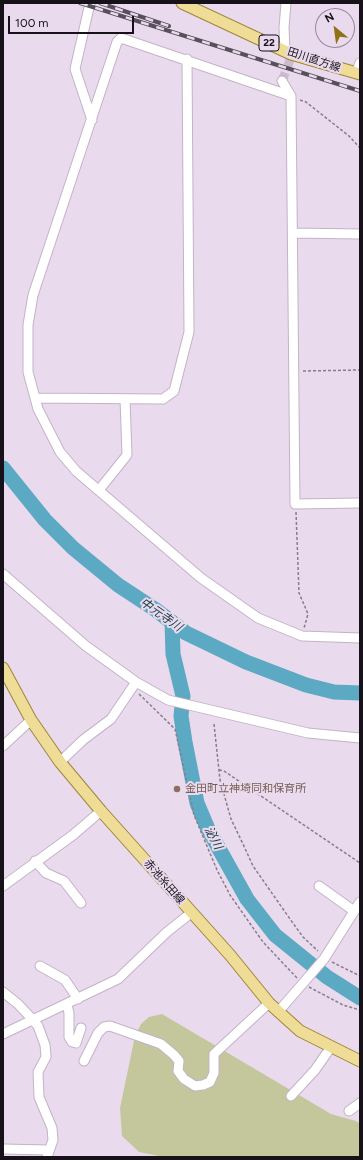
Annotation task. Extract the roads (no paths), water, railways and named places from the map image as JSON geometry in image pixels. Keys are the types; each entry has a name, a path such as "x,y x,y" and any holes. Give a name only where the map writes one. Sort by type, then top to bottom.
{"main road":[{"name":"田川直方線","path":"182,3 289,55 359,70"},
{"name":"赤池糸田線","path":"3,668 31,720 60,762 101,811 230,955 269,1003 300,1031 360,1061"}],"street":[{"path":"90,3 75,69 92,120"},
{"path":"286,3 284,28 289,55"},
{"path":"291,96 187,59 121,38 117,42 33,295 28,325 28,372 38,409 60,452 76,471 223,595 258,618 302,636 360,638"},
{"path":"35,398 163,399 174,391 189,332 187,59"},
{"path":"282,82 291,96 295,504 360,503"},
{"path":"293,233 360,234"},
{"path":"99,490 127,455 125,399"},
{"path":"3,574 86,646 134,685 168,700 215,712 308,733 360,738"},
{"path":"60,762 83,740 111,719 134,685"},
{"path":"3,746 31,720"},
{"path":"3,886 35,861 73,835 101,811"},
{"path":"35,861 46,873 64,881 81,903"},
{"path":"319,886 354,911"},
{"path":"278,1012 325,958 360,902"},
{"path":"3,1034 67,1005 118,979 167,932 191,913"},
{"path":"40,966 65,980 78,999"},
{"path":"3,992 18,1004 38,1026 45,1045 46,1057 38,1072 39,1097 52,1128 53,1140 48,1153 3,1149"},
{"path":"84,1061 98,1033 104,1027 110,1026 161,1044 179,1061 178,1070 184,1079 195,1086 203,1085 210,1082 214,1073 214,1054 269,1003"},
{"path":"67,1005 69,1013 69,1037 72,1042 76,1043 81,1028"},
{"path":"291,1096 316,1070 331,1046"},
{"path":"349,1111 360,1103"}],"waterway":[{"name":"中元寺川","path":"3,468 45,520 73,548 118,585 156,610 186,633 246,662 306,685 334,692 360,693"},
{"name":"泌川","path":"172,622 173,654 183,696 181,716 185,742 197,803 208,829 247,899 275,935 327,977 360,998"}],"tunnel":[{"path":"282,81 290,60"}],"railway":[{"path":"80,3 360,91"},
{"path":"100,3 169,26"}],"place":[{"name":"金田町立神埼同和保育所","path":"177,789"}]}
